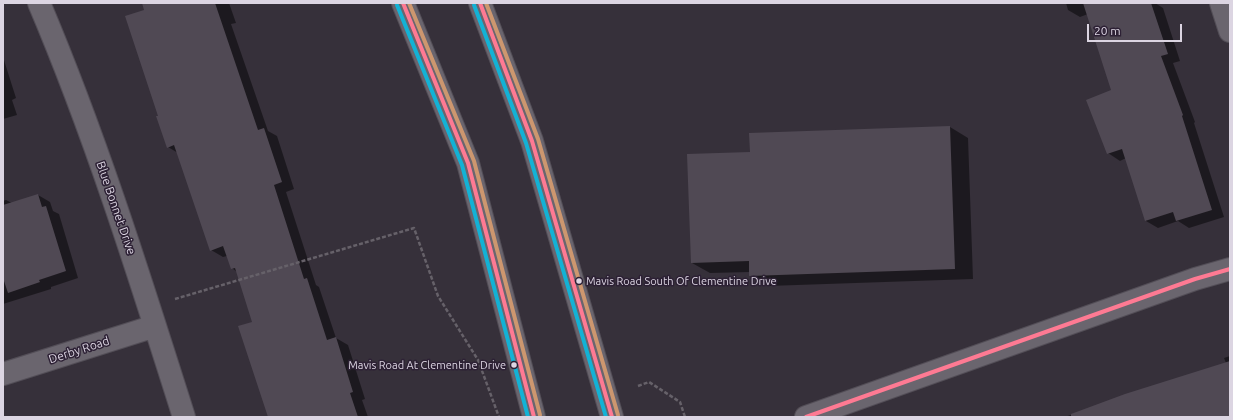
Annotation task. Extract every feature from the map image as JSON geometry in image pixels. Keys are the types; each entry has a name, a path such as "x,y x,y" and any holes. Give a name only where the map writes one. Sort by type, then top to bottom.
{"street":[{"name":"Blue Bonnet Drive","path":"39,3 96,149 184,417"},
{"path":"403,3 468,163 534,417"},
{"path":"480,3 532,141 612,417"},
{"path":"1221,3 1230,31"},
{"path":"806,417 1195,279 1230,270"},
{"name":"Derby Road","path":"3,374 152,316"}],"path":[{"path":"152,316 414,228 438,296 478,360 499,417"},
{"path":"638,386 649,382 680,402 684,417"}],"building":[{"path":"142,3 215,3 258,130 264,128 282,182 274,185 304,279 307,278 327,340 336,337 353,392 350,393 358,417 268,417 238,326 252,322 235,268 231,269 223,246 210,251 174,145 167,148 125,16 144,10"},
{"path":"1083,3 1151,3 1168,54 1161,56 1183,115 1182,116 1212,210 1176,221 1173,212 1145,221 1122,149 1107,154 1086,100 1111,90"},
{"path":"950,126 955,269 749,276 749,261 691,263 687,154 750,152 749,133"},
{"path":"38,194 42,207 46,206 66,271 8,293 3,278 3,205"},
{"path":"1230,361 1230,417 1071,417 1071,414 1125,394"}],"transit line":[{"path":"403,3 468,163 534,417"},
{"path":"409,3 474,161 540,415"},
{"path":"480,3 532,141 612,417"},
{"path":"486,3 538,139 618,415"},
{"path":"397,5 462,165 528,417"},
{"path":"474,5 526,143 606,417"},
{"path":"806,417 1195,279 1230,269"}],"place":[{"name":"Mavis Road South Of Clementine Drive","path":"579,281"},
{"name":"Mavis Road At Clementine Drive","path":"514,365"}]}
